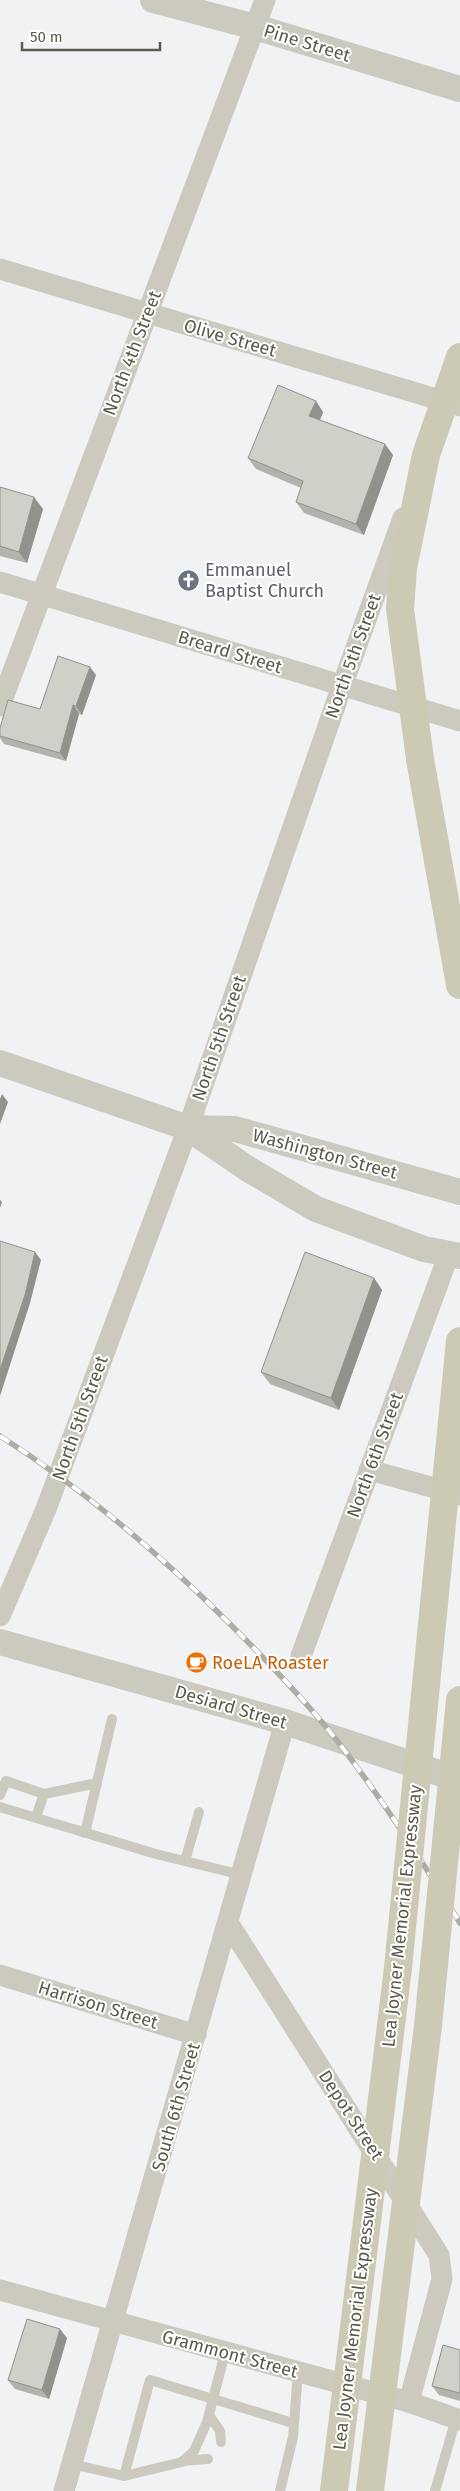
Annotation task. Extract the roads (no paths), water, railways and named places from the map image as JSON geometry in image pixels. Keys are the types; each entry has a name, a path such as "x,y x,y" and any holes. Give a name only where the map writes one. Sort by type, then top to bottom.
{"main road":[{"name":"North 5th Street","path":"460,357 452,403 426,455 403,568 400,610 412,707 460,985"},
{"name":"Lea Joyner Memorial Expressway","path":"334,2491 398,1968 460,1340"},
{"name":"Lea Joyner Memorial Expressway","path":"370,2491 428,2026 460,1700"}],"street":[{"name":"Pine Street","path":"153,0 255,27 460,89"},
{"name":"North 4th Street","path":"0,706 265,0"},
{"name":"Olive Street","path":"0,269 452,403"},
{"name":"North 5th Street","path":"0,1616 46,1509 188,1128 342,686 426,455"},
{"name":"Breard Street","path":"0,582 460,721"},
{"name":"Washington Street","path":"0,1063 188,1128 248,1170 316,1209 424,1249 455,1255"},
{"name":"Washington Street","path":"188,1128 235,1129 460,1192"},
{"name":"North 6th Street","path":"301,1656 369,1470 455,1255"},
{"path":"369,1470 460,1495"},
{"name":"Desiard Street","path":"0,1642 285,1722 460,1780"},
{"name":"South 6th Street","path":"64,2491 229,1924 285,1722"},
{"name":"Depot Street","path":"229,1924 439,2255 442,2279 409,2402"},
{"name":"Harrison Street","path":"0,1975 196,2036"},
{"name":"Grammont Street","path":"0,2290 409,2402 458,2419"}],"lane":[{"path":"85,1833 112,1719"},
{"path":"0,1795 6,1781 44,1794 96,1783"},
{"path":"36,1817 44,1794"},
{"path":"0,1807 85,1833 242,1875"},
{"path":"185,1861 198,1812"},
{"path":"182,2462 194,2452 209,2415 225,2353"},
{"path":"280,2491 290,2458 293,2423 298,2398 298,2372"},
{"path":"124,2476 150,2380 293,2423"},
{"path":"209,2415 220,2431 221,2442"},
{"path":"435,2491 458,2419"},
{"path":"72,2464 124,2476 182,2462 208,2459"}],"railway":[{"path":"0,1436 32,1457 122,1525 179,1575 286,1681 335,1738 368,1783 460,1923"}],"place":[{"name":"Emmanuel Baptist Church","path":"189,580"},
{"name":"RoeLA Roaster","path":"196,1663"}]}
